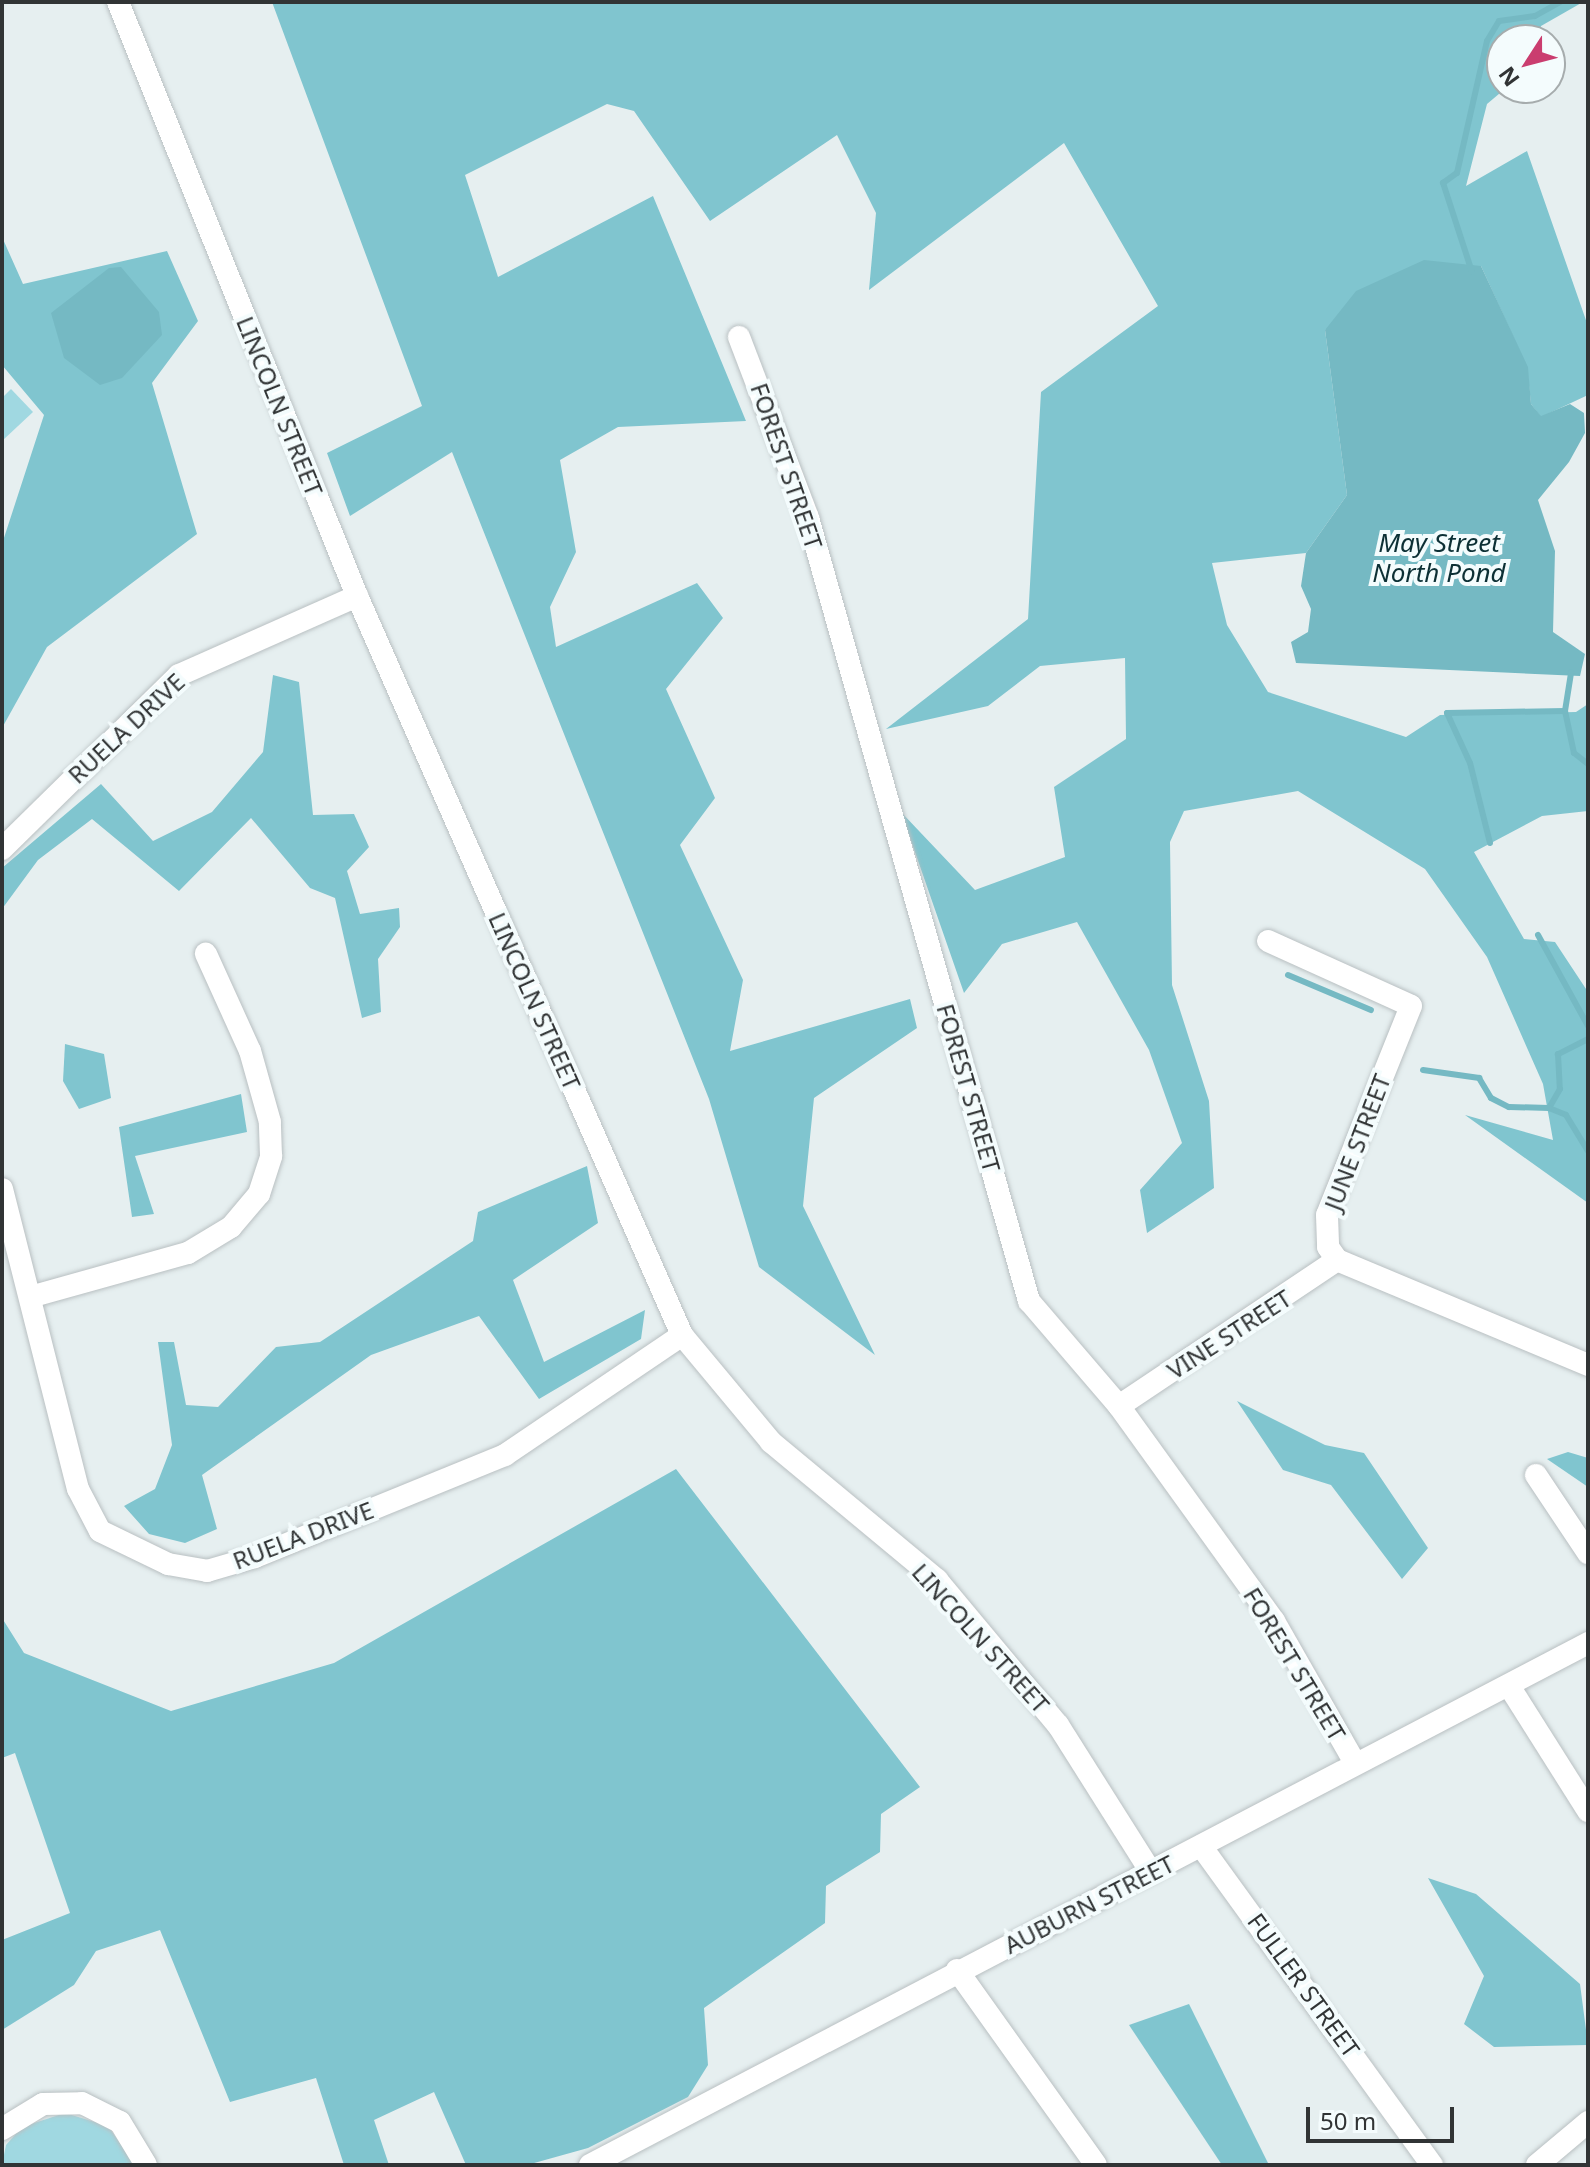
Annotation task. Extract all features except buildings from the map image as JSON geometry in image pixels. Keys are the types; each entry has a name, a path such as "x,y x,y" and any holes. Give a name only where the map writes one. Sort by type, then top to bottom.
{"street":[{"name":"LINCOLN STREET","path":"118,2 357,596 682,1335 771,1442 937,1580 1058,1725 1151,1872"},
{"name":"FOREST STREET","path":"739,337 808,518 1029,1301 1119,1406 1274,1621 1354,1761"},
{"name":"RUELA DRIVE","path":"2,849 179,675 357,596"},
{"name":"JUNE STREET","path":"1268,941 1411,1006 1327,1215 1328,1247 1337,1260"},
{"path":"30,1297 188,1253 231,1227 259,1194 271,1156 270,1122 250,1051 206,954"},
{"name":"RUELA DRIVE","path":"2,1189 78,1489 100,1531 133,1553 207,1571 505,1455 682,1335"},
{"name":"VINE STREET","path":"1119,1406 1337,1260"},
{"path":"1337,1260 1588,1365"},
{"path":"1536,1475 1588,1553"},
{"name":"AUBURN STREET","path":"590,2165 957,1970 1201,1846 1354,1761 1509,1686 1588,1643"},
{"path":"1509,1686 1588,1811"},
{"name":"FULLER STREET","path":"1201,1846 1432,2165"},
{"path":"957,1970 1096,2165"},
{"path":"2,2129 43,2104 82,2103 120,2122 146,2165"},
{"path":"1537,2165 1588,2122"}],"shaded area":[{"path":"272,2 1583,2 1544,24 1486,24 1487,104 1466,186 1527,151 1588,326 1588,395 1541,417 1531,404 1527,367 1481,266 1325,330 1347,495 1306,553 1212,563 1227,625 1268,692 1406,737 1440,715 1576,712 1588,704 1588,811 1542,816 1474,852 1524,939 1555,942 1588,992 1588,1203 1465,1115 1553,1140 1543,1084 1487,957 1425,869 1298,791 1184,811 1170,842 1172,985 1209,1101 1214,1188 1147,1233 1140,1190 1182,1143 1149,1050 1077,922 1002,944 964,993 901,812 975,890 1065,857 1054,787 1126,739 1125,658 1040,666 988,706 886,729 1028,619 1041,392 1158,306 1064,143 869,290 876,213 837,135 710,221 634,111 607,104 465,175 498,277 653,196 746,421 618,427 560,460 576,552 550,607 556,647 697,583 723,618 666,689 715,798 680,845 743,980 730,1051 910,999 917,1028 814,1098 803,1206 875,1355 759,1267 709,1099 452,452 350,516 327,453 422,406"},
{"path":"2,237 23,284 167,251 198,321 152,383 197,534 47,647 2,728 2,544 44,415 2,365"},
{"path":"11,389 33,412 2,441 2,398"},
{"path":"273,675 299,682 313,815 354,814 369,847 347,871 360,914 399,908 400,927 378,959 381,1012 362,1018 335,898 310,888 251,818 179,891 92,819 38,860 2,909 2,868 101,784 153,841 212,812 263,752"},
{"path":"65,1044 104,1054 111,1098 79,1109 63,1081"},
{"path":"241,1094 247,1132 135,1156 154,1214 132,1217 119,1127"},
{"path":"587,1166 598,1223 513,1280 544,1362 645,1310 641,1339 539,1399 479,1316 371,1355 202,1475 217,1529 185,1543 149,1534 124,1506 155,1489 172,1445 158,1342 174,1342 186,1405 218,1407 276,1347 320,1342 473,1241 478,1212"},
{"path":"1237,1401 1325,1445 1364,1453 1428,1548 1402,1579 1331,1485 1283,1470"},
{"path":"1568,1452 1588,1458 1588,1487 1547,1459"},
{"path":"676,1469 920,1787 881,1814 880,1852 826,1886 825,1923 704,2008 708,2065 688,2097 588,2148 527,2165 466,2165 434,2092 374,2120 389,2165 344,2165 316,2078 230,2102 160,1930 96,1951 74,1985 2,2030 2,1940 70,1913 15,1753 2,1758 2,1618 24,1653 171,1711 334,1663"},
{"path":"1428,1878 1476,1894 1580,1984 1588,2045 1494,2047 1464,2024 1484,1976"},
{"path":"1189,2004 1269,2165 1222,2165 1129,2025"},
{"path":"65,2113 108,2126 135,2165 2,2165 6,2145 22,2127"}],"water":[{"name":"May Street North Pond","path":"1424,260 1481,266 1528,367 1531,404 1541,416 1570,404 1584,413 1585,433 1569,462 1538,500 1555,551 1553,632 1585,654 1580,676 1296,663 1291,642 1308,632 1311,609 1301,586 1306,553 1347,495 1325,330 1356,291"},
{"path":"121,267 159,312 162,335 122,378 100,385 64,358 51,313 109,268"}],"waterway":[{"path":"1472,272 1443,183 1457,173 1487,41 1499,21 1535,16 1560,2"},
{"path":"1490,843 1470,763 1447,713 1565,711 1571,672"},
{"path":"1565,711 1574,753 1588,764"},
{"path":"1538,935 1588,1026"},
{"path":"1288,975 1371,1010"},
{"path":"1588,1039 1558,1054 1560,1089 1549,1108 1566,1115 1588,1151"},
{"path":"1423,1070 1479,1078 1491,1098 1509,1107 1549,1108"}]}
